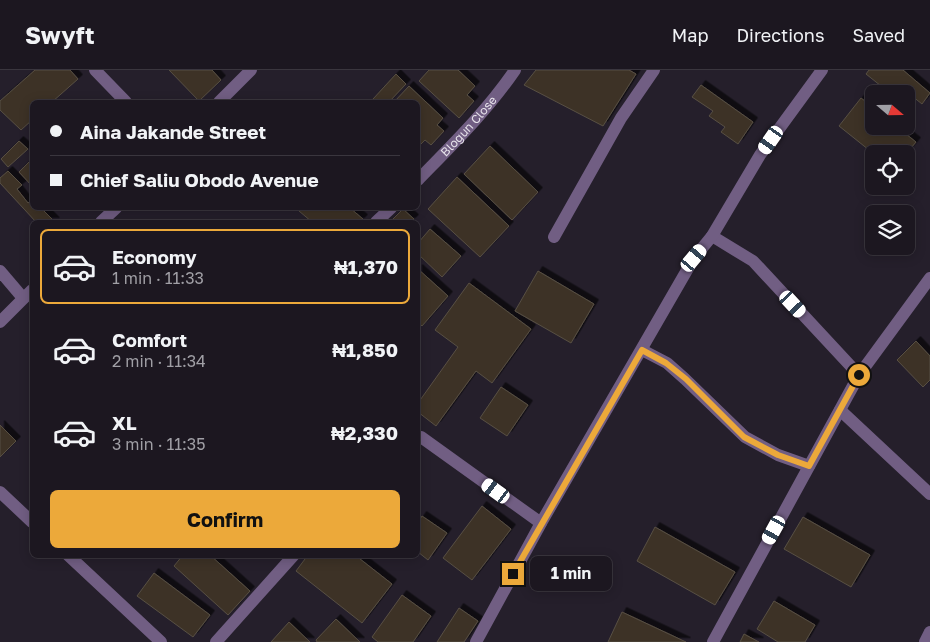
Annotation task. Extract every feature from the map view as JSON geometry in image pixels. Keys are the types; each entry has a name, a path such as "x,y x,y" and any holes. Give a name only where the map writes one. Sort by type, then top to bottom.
{"street":[{"path":"95,70 124,100"},
{"path":"221,100 251,70"},
{"name":"Blogun Close","path":"420,178 498,96 515,70"},
{"path":"554,237 621,118 654,70"},
{"path":"476,642 541,523 694,258 712,236 760,155 822,70"},
{"path":"103,220 114,210"},
{"path":"378,220 389,210"},
{"path":"712,236 754,261 859,375"},
{"path":"0,271 28,294 0,322"},
{"path":"713,642 859,375 930,278"},
{"path":"642,350 673,368 744,437 778,455 809,466"},
{"path":"840,410 930,494"},
{"path":"420,437 541,523"},
{"path":"0,492 30,520"},
{"path":"71,558 161,642"},
{"path":"216,642 291,558"},
{"path":"925,642 930,632"}],"building":[{"path":"35,70 70,70 78,79 54,100 30,100 30,122 21,130 0,110 0,101"},
{"path":"169,70 212,70 221,80 198,100"},
{"path":"429,70 458,70 475,86 467,95 474,101 459,118 419,81"},
{"path":"536,70 629,70 636,74 603,126 524,85"},
{"path":"869,70 903,70 930,93 922,104 915,98 915,85 880,85 866,74"},
{"path":"396,74 406,84 391,100 373,99"},
{"path":"701,85 753,122 738,144 721,132 725,127 709,116 713,111 692,97"},
{"path":"409,86 443,118 437,125 444,131 431,145 425,140 421,144 420,100 396,100"},
{"path":"861,98 865,101 865,135 907,135 916,142 914,145 865,145 865,147 839,126"},
{"path":"19,141 28,149 8,167 1,159"},
{"path":"490,146 538,192 512,220 464,174"},
{"path":"30,161 30,184 19,172"},
{"path":"8,171 22,185 17,189 28,203 30,202 30,210 43,210 53,220 34,220 0,183 0,178"},
{"path":"457,177 509,226 480,257 428,209"},
{"path":"352,210 363,219 310,220 299,211"},
{"path":"402,210 414,219 413,220 392,220"},
{"path":"430,229 461,256 442,277 420,256 420,241"},
{"path":"420,271 448,296 422,326 420,324"},
{"path":"538,271 594,304 571,343 515,311"},
{"path":"469,283 531,329 492,383 476,371 436,426 420,414 420,400 458,347 435,330"},
{"path":"916,341 930,356 930,380 923,387 897,360"},
{"path":"501,387 528,405 507,436 480,418"},
{"path":"0,425 16,441 0,457"},
{"path":"482,506 511,529 472,580 443,558"},
{"path":"422,516 447,533 428,560 420,554 420,519"},
{"path":"803,517 870,555 851,587 784,549"},
{"path":"655,527 735,572 715,605 637,561"},
{"path":"181,558 213,558 250,591 228,615 174,566"},
{"path":"306,558 359,558 392,584 362,623 296,571"},
{"path":"154,573 210,615 193,637 137,596"},
{"path":"402,595 431,616 413,642 378,642 372,637"},
{"path":"774,601 815,625 805,642 778,642 757,629"},
{"path":"459,608 478,621 464,642 437,642"},
{"path":"622,612 686,642 608,642"},
{"path":"336,619 360,642 317,642 316,640"},
{"path":"289,622 310,642 271,642"},
{"path":"744,634 759,642 740,642"}],"route":[{"path":"513,574 642,350 666,363 686,379 744,437 778,455 809,466 859,375"}]}
